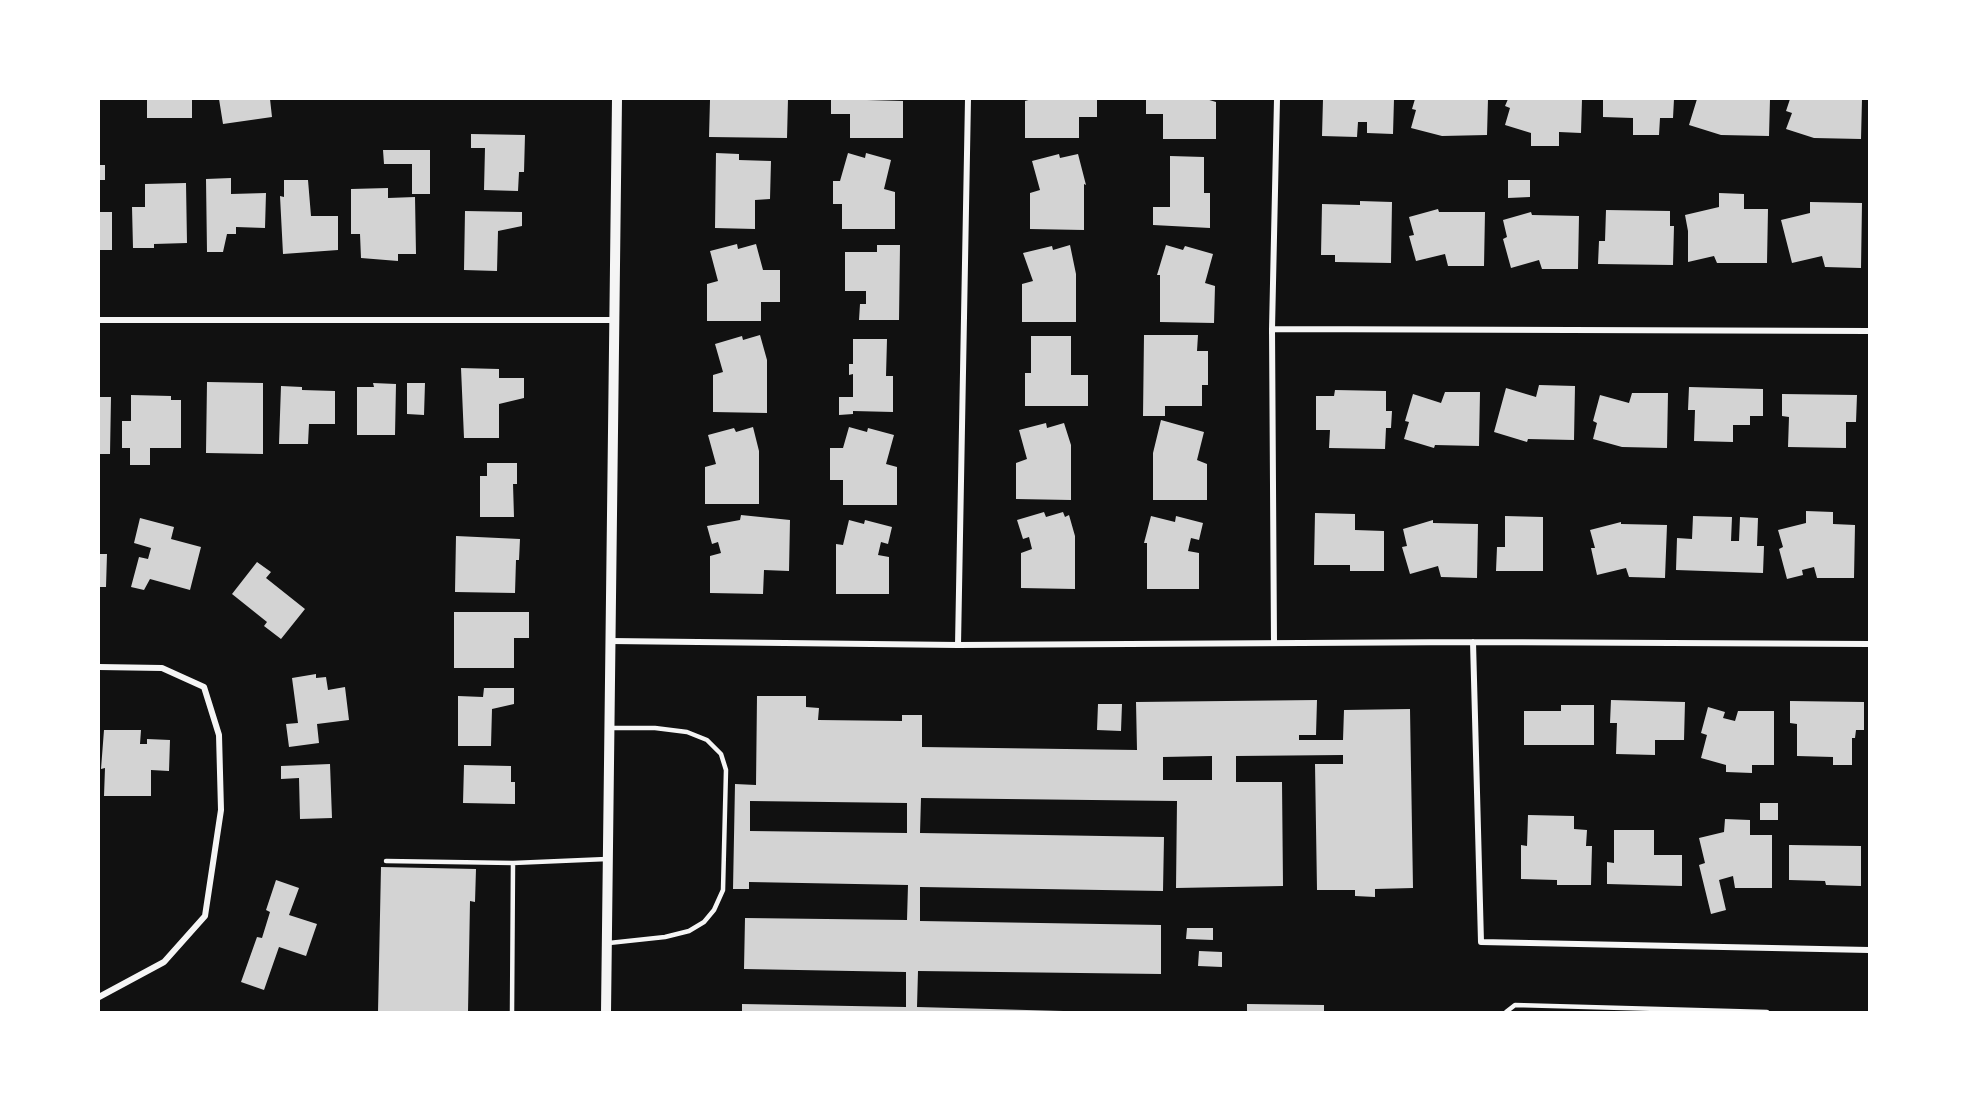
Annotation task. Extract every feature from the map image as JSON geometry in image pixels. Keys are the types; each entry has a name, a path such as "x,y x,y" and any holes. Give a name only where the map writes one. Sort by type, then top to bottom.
{"street":[{"path":"606,1012 617,99"},
{"path":"958,645 968,99"},
{"path":"1274,643 1272,329 1277,99"},
{"path":"99,320 614,320"},
{"path":"1272,329 1869,331"},
{"path":"611,641 958,645 1473,642 1869,644"},
{"path":"1473,642 1481,942 1869,950"},
{"path":"99,667 162,668 204,687 219,735 221,810 205,916 164,962 99,998"}],"lane":[{"path":"607,943 664,938 689,932 704,922 714,910 723,890 726,770 721,754 707,740 687,732 654,728 609,728"},
{"path":"386,861 513,863 607,859"},
{"path":"512,1012 513,863"},
{"path":"1506,1012 1515,1005 1767,1012"}],"building":[{"path":"147,99 192,99 192,118 147,118"},
{"path":"219,99 270,99 272,117 223,124"},
{"path":"788,99 787,138 709,137 710,100"},
{"path":"831,99 903,101 903,138 850,138 850,114 831,114"},
{"path":"1032,99 1097,99 1097,117 1079,117 1079,138 1025,138 1025,101"},
{"path":"1146,99 1206,99 1216,102 1216,139 1163,139 1163,114 1146,114"},
{"path":"1323,99 1394,99 1393,134 1367,133 1367,122 1358,122 1357,137 1322,136"},
{"path":"1415,99 1488,99 1487,135 1442,136 1411,128 1416,110 1412,109"},
{"path":"1508,99 1582,99 1581,133 1559,132 1559,146 1531,146 1531,133 1505,125 1510,108 1505,106"},
{"path":"1603,99 1674,99 1673,118 1660,118 1659,135 1633,135 1633,118 1603,117"},
{"path":"1697,99 1770,99 1769,136 1721,135 1689,125"},
{"path":"1790,99 1862,99 1861,139 1814,138 1786,129 1792,113 1786,111"},
{"path":"471,134 525,135 524,172 519,172 518,191 484,190 485,148 471,148"},
{"path":"383,150 430,150 430,194 412,194 412,164 384,164"},
{"path":"716,153 739,154 739,160 771,161 770,199 755,200 755,229 715,228"},
{"path":"848,153 865,158 866,153 891,160 884,189 895,192 895,229 842,229 842,204 833,204 833,181 840,181"},
{"path":"1059,154 1060,158 1078,154 1086,185 1084,184 1084,230 1030,229 1030,193 1040,190 1032,161"},
{"path":"1170,156 1204,157 1204,193 1210,193 1210,228 1153,225 1153,207 1170,207"},
{"path":"99,165 105,165 105,180 99,180"},
{"path":"231,178 231,194 266,193 265,228 236,227 236,234 227,234 223,252 207,252 206,179"},
{"path":"284,180 308,180 311,216 338,216 338,250 283,254 280,196 284,197"},
{"path":"1508,180 1530,180 1530,197 1508,198"},
{"path":"186,183 187,243 154,244 154,248 133,248 132,207 145,207 145,184"},
{"path":"388,188 388,198 415,197 416,254 398,254 398,261 361,258 360,234 351,234 351,189"},
{"path":"1719,193 1744,194 1744,209 1768,209 1767,263 1717,263 1714,256 1688,262 1688,231 1685,215 1719,207"},
{"path":"1360,201 1392,202 1391,263 1335,262 1335,255 1321,255 1322,204 1360,205"},
{"path":"1810,202 1862,203 1861,268 1825,267 1822,256 1792,263 1781,220 1810,213"},
{"path":"1438,209 1439,212 1485,212 1484,266 1448,266 1445,254 1416,261 1409,236 1414,235 1409,217"},
{"path":"1606,210 1670,211 1670,226 1674,226 1673,265 1598,264 1599,241 1605,241"},
{"path":"465,211 522,212 522,226 498,231 497,271 464,270"},
{"path":"99,212 112,212 112,250 99,250"},
{"path":"1531,212 1532,215 1579,216 1578,269 1542,269 1539,260 1511,268 1503,239 1507,237 1503,220"},
{"path":"737,244 738,249 756,244 763,270 780,270 780,302 761,302 761,321 707,321 707,284 718,281 710,251"},
{"path":"877,245 900,245 899,320 859,320 860,304 866,304 866,291 845,291 845,252 877,252"},
{"path":"1070,245 1076,274 1076,322 1022,322 1022,284 1033,281 1023,253 1052,246 1053,250"},
{"path":"1166,245 1183,250 1185,246 1213,254 1205,283 1215,286 1214,323 1160,322 1160,275 1157,275"},
{"path":"760,335 767,360 767,413 713,412 713,375 723,372 715,344 742,336 743,340"},
{"path":"1144,335 1198,335 1197,351 1208,351 1208,385 1202,385 1202,406 1165,406 1165,416 1143,416"},
{"path":"1031,336 1071,336 1071,375 1088,375 1088,406 1025,406 1025,373 1031,373"},
{"path":"853,339 887,339 886,376 893,376 893,412 853,411 853,414 839,415 839,397 853,397 853,374 849,375 849,364 853,364"},
{"path":"461,368 499,369 499,378 524,378 524,398 499,404 499,438 464,438"},
{"path":"207,382 263,383 263,454 206,453"},
{"path":"373,383 396,384 395,435 357,435 357,387 374,387"},
{"path":"407,383 425,383 424,415 407,414"},
{"path":"1539,385 1575,386 1574,440 1528,439 1527,442 1494,432 1506,388 1536,397"},
{"path":"281,386 302,387 302,390 335,391 335,424 309,424 308,444 279,444"},
{"path":"1689,387 1763,389 1763,416 1750,416 1750,425 1733,425 1733,442 1694,441 1695,410 1688,410"},
{"path":"1335,390 1386,391 1386,411 1392,411 1391,428 1386,428 1385,449 1329,448 1330,430 1316,430 1316,396 1334,396"},
{"path":"1445,392 1480,392 1479,446 1435,445 1434,448 1404,439 1409,422 1405,421 1413,394 1441,403"},
{"path":"1632,393 1668,393 1667,448 1622,447 1593,439 1597,423 1593,421 1600,395 1629,403"},
{"path":"1782,394 1857,395 1856,422 1846,422 1846,448 1788,447 1789,417 1782,416"},
{"path":"131,395 171,396 171,400 181,400 181,448 150,448 150,465 130,465 130,448 122,448 122,421 131,421"},
{"path":"99,397 111,397 110,454 99,454"},
{"path":"1161,420 1204,432 1197,460 1207,464 1207,500 1153,500 1153,453"},
{"path":"1046,423 1047,428 1064,423 1071,445 1071,500 1016,499 1016,463 1027,459 1019,430"},
{"path":"753,427 759,451 759,504 705,504 705,467 716,464 708,435 734,428 736,432"},
{"path":"849,427 867,432 868,428 894,435 886,464 897,467 897,505 843,505 843,480 830,480 830,448 843,448"},
{"path":"487,463 517,463 517,484 513,484 514,517 480,517 480,476 487,476"},
{"path":"1806,511 1833,512 1833,524 1855,525 1854,578 1817,578 1814,567 1802,570 1803,575 1787,579 1779,549 1783,547 1778,530 1806,523"},
{"path":"1044,512 1046,517 1063,512 1065,517 1069,515 1075,536 1075,589 1021,588 1021,553 1032,549 1029,537 1023,539 1017,520"},
{"path":"1315,513 1355,514 1355,530 1384,531 1384,571 1350,571 1350,565 1314,565"},
{"path":"741,515 790,520 789,571 764,570 763,594 710,593 710,556 721,553 718,542 712,544 707,526 740,520"},
{"path":"1151,516 1175,522 1176,516 1203,523 1199,540 1191,538 1188,551 1199,553 1199,589 1147,589 1147,543 1144,543"},
{"path":"1505,516 1543,517 1543,571 1496,571 1497,547 1505,547"},
{"path":"1693,516 1732,517 1731,541 1739,541 1740,517 1758,518 1757,546 1764,546 1763,573 1676,570 1677,538 1692,539"},
{"path":"140,518 174,527 171,539 201,547 190,590 150,579 144,590 131,587 139,557 148,559 151,548 134,543"},
{"path":"849,520 864,524 865,520 892,527 888,544 881,542 878,555 889,557 889,594 836,594 836,544 843,545"},
{"path":"1433,520 1433,523 1478,524 1477,578 1441,577 1438,566 1410,574 1402,547 1407,546 1403,529"},
{"path":"1621,522 1621,524 1667,525 1665,578 1629,577 1626,568 1597,575 1591,548 1595,548 1590,530"},
{"path":"456,536 520,539 519,560 516,560 515,593 455,592"},
{"path":"99,554 107,554 106,587 99,587"},
{"path":"257,562 271,572 266,578 305,609 281,639 264,626 267,622 232,594"},
{"path":"454,612 529,612 529,638 514,638 514,668 454,668"},
{"path":"316,674 316,678 326,677 328,690 345,687 349,720 317,724 319,743 289,747 286,724 298,723 292,678"},
{"path":"484,688 514,688 514,704 492,709 491,746 458,746 458,696 483,697"},
{"path":"757,696 806,696 806,707 819,708 818,720 902,721 902,715 922,715 922,747 1137,750 1136,702 1317,700 1316,735 1299,735 1299,740 1343,740 1344,710 1410,709 1413,888 1375,889 1375,897 1355,896 1355,890 1317,890 1315,764 1343,764 1343,755 1236,756 1236,782 1282,782 1283,886 1176,888 1177,801 921,798 920,833 1164,837 1163,891 920,887 920,921 1161,925 1161,974 918,971 917,1007 1100,1012 742,1012 742,1004 906,1007 906,972 744,969 745,918 907,920 908,885 749,882 749,889 733,889 735,784 756,785","holes":["1212,756 1212,780 1163,780 1163,757","750,801 907,803 907,833 750,831"]},
{"path":"1611,700 1685,702 1684,740 1655,740 1655,755 1616,754 1617,723 1610,723"},
{"path":"1790,701 1864,702 1864,730 1856,730 1855,738 1852,738 1852,765 1833,765 1833,757 1797,756 1797,724 1790,723"},
{"path":"1098,704 1122,704 1121,731 1097,730"},
{"path":"1561,705 1594,705 1594,745 1524,745 1524,711 1561,711"},
{"path":"1708,707 1725,712 1723,718 1735,721 1738,711 1774,711 1774,765 1752,765 1752,773 1726,772 1726,765 1701,758 1707,735 1701,733"},
{"path":"104,730 141,730 140,744 147,744 147,739 170,740 169,771 151,770 151,796 104,796 105,768 101,769"},
{"path":"330,764 332,818 300,819 299,778 281,779 281,766"},
{"path":"464,765 511,766 511,782 515,782 515,804 463,803"},
{"path":"1760,803 1778,803 1778,820 1760,820"},
{"path":"1528,815 1574,816 1574,829 1587,830 1586,846 1592,846 1591,885 1557,885 1557,880 1521,879 1521,845 1527,846"},
{"path":"1725,819 1750,820 1750,835 1772,835 1772,888 1735,888 1733,876 1719,880 1726,910 1711,914 1699,865 1705,863 1699,838 1724,832"},
{"path":"1614,830 1654,830 1654,855 1682,855 1682,886 1607,884 1607,862 1614,863"},
{"path":"1789,845 1861,846 1861,886 1826,885 1825,881 1789,880"},
{"path":"381,867 476,869 475,902 470,901 468,1012 378,1012"},
{"path":"276,880 299,888 289,915 317,924 306,956 279,947 264,990 241,982 257,937 262,938 270,912 266,910"},
{"path":"1187,928 1213,928 1213,940 1186,939"},
{"path":"1199,951 1222,952 1222,967 1198,966"},
{"path":"1247,1004 1324,1005 1324,1012 1247,1012"}]}
